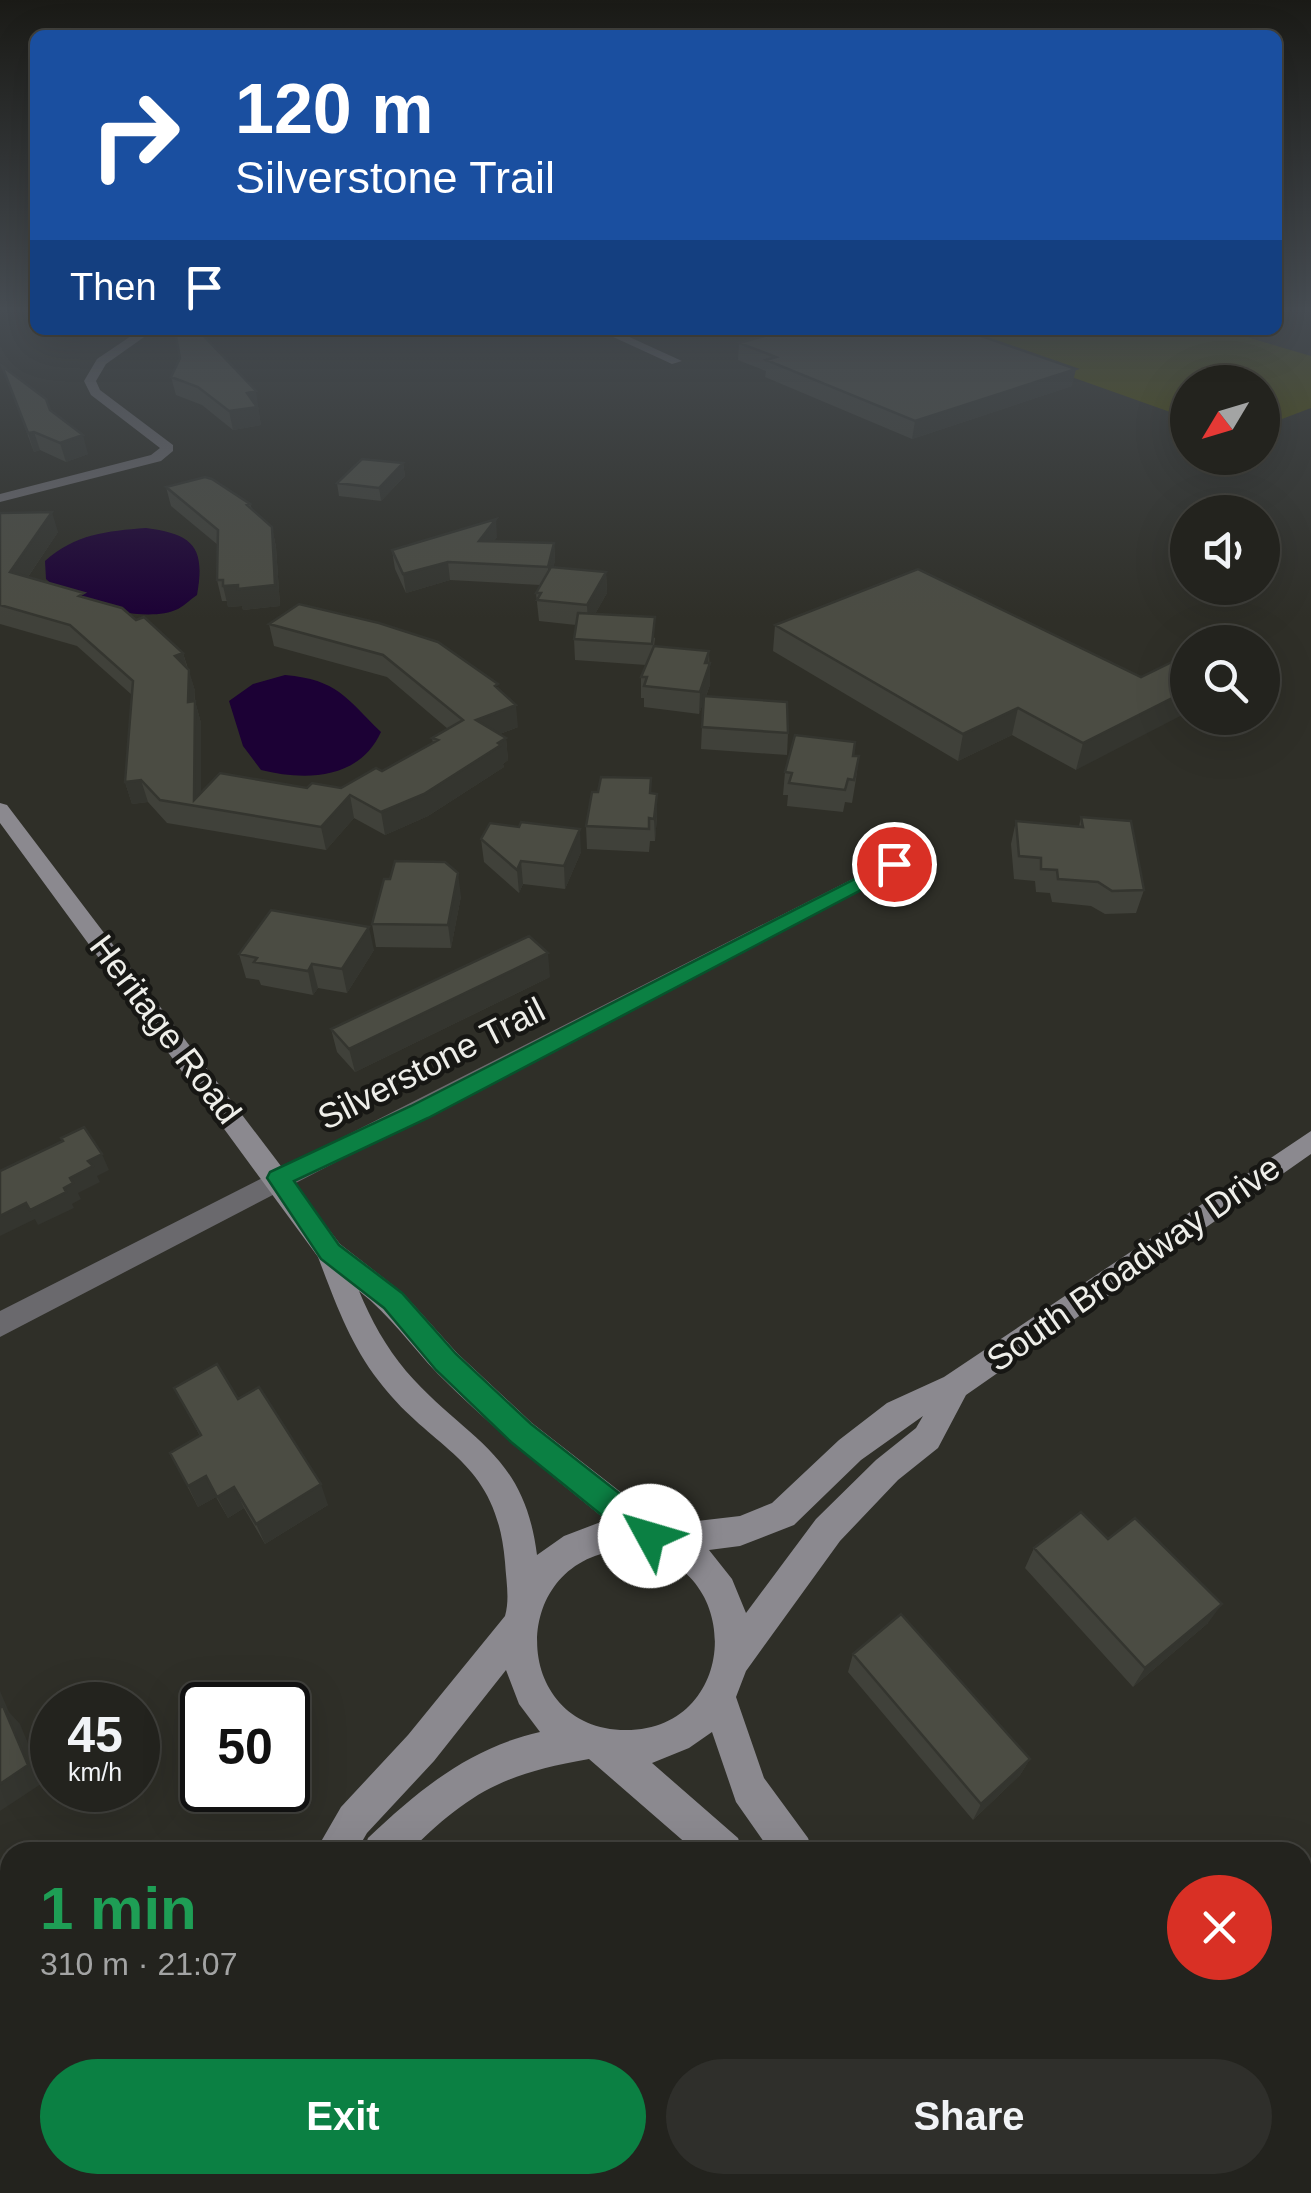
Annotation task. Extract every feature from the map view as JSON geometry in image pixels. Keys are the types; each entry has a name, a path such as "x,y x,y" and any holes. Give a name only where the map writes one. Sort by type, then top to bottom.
{"main road":[{"name":"Heritage Road","path":"0,809 279,1178 330,1252 357,1323 375,1353 398,1383 492,1473 505,1493 514,1517 523,1615"},
{"name":"South Broadway Drive","path":"658,1538 740,1531 783,1514 850,1450 898,1412 955,1386 1311,1141"},
{"name":"Heritage Road","path":"330,1252 393,1300 446,1362 521,1433 658,1538"},
{"name":"South Broadway Drive","path":"724,1679 828,1530 887,1470 926,1438 955,1386"},
{"path":"340,1842 354,1820 421,1748 523,1615 540,1579 574,1547 620,1534 658,1538 704,1566 722,1590 732,1619 724,1679 749,1789 787,1842"},
{"path":"523,1615 523,1672 538,1702 561,1726 597,1744 712,1842"},
{"path":"393,1842 462,1779 494,1762 551,1746 638,1747 670,1738 698,1720 724,1679"}],"street":[{"path":"0,498 156,458 168,448 123,413"},
{"name":"Silverstone Trail","path":"0,1325 279,1178 420,1112 894,864"}],"shaded area":[{"path":"146,528 185,539 197,554 197,595 178,609 147,614 109,609 72,596 46,579 45,561 68,545 105,533"},
{"path":"285,675 317,681 349,700 381,732 371,748 359,760 329,773 295,775 261,770 243,746 229,701 253,684"}],"building":[{"path":"20,413 54,413 83,435 60,443 28,433"},
{"path":"896,413 939,413 915,421"},
{"path":"362,459 403,463 379,488 337,483"},
{"path":"205,477 250,504 247,505 272,527 275,585 238,589 238,585 223,586 223,580 217,580 218,530 166,487"},
{"path":"52,512 10,572 84,593 79,596 122,608 136,620 144,617 183,653 175,656 189,670 188,702 195,701 194,800 220,773 307,788 312,783 341,788 438,740 432,738 463,720 383,655 269,624 299,604 438,642 498,684 495,686 516,705 476,720 506,738 424,794 381,812 350,795 321,827 160,800 141,780 125,782 133,681 70,625 0,605 0,513"},
{"path":"496,519 479,541 554,543 548,567 448,562 403,574 392,550"},
{"path":"551,567 606,572 587,605 537,600 541,593 536,593"},
{"path":"918,569 1141,677 1170,663 1170,699 1083,743 1018,708 963,734 775,625"},
{"path":"578,613 655,617 652,644 574,639"},
{"path":"654,646 709,651 705,663 710,663 700,692 644,686 647,677 641,677"},
{"path":"704,696 787,702 788,733 702,727"},
{"path":"795,735 855,742 853,756 859,756 854,780 848,779 845,790 789,783 792,773 785,772"},
{"path":"601,777 651,778 650,793 657,794 649,829 586,826 592,792 598,792"},
{"path":"1081,817 1131,821 1144,890 1112,891 1098,882 1058,879 1057,870 1041,869 1041,858 1019,856 1016,821 1083,827"},
{"path":"521,822 580,829 564,866 521,861 517,870 481,839 490,823 519,827"},
{"path":"395,861 445,862 458,873 448,925 372,924 384,879 390,879"},
{"path":"271,910 369,927 342,969 312,964 308,971 254,962 257,958 239,954"},
{"path":"529,936 548,953 349,1049 331,1029"},
{"path":"84,1127 102,1154 88,1161 93,1166 70,1178 73,1183 64,1188 66,1192 30,1210 26,1203 0,1216 0,1171"},
{"path":"217,1364 238,1399 259,1387 321,1484 256,1524 234,1487 217,1497 206,1476 188,1486 170,1453 201,1435 174,1388"},
{"path":"1081,1512 1108,1539 1135,1518 1222,1604 1145,1668 1034,1548"},
{"path":"901,1614 1030,1759 981,1804 853,1654"},
{"path":"3,1706 28,1765 0,1784 0,1708"}],"route":[{"path":"650,1536 521,1433 446,1362 393,1300 330,1252 279,1178 420,1112 616,1006 894,864"}]}
